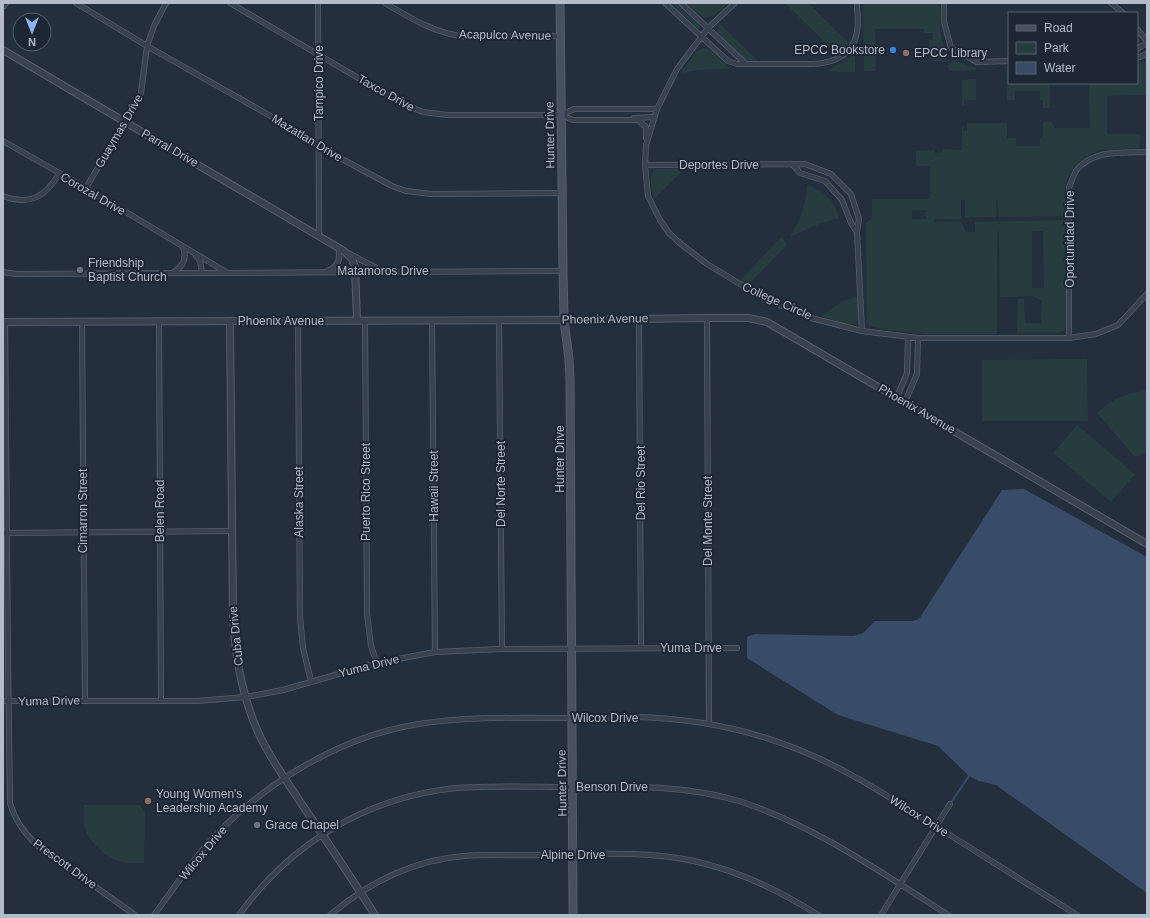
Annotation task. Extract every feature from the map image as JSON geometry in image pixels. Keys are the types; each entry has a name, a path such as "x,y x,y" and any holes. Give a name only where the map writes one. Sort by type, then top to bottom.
{"main road":[{"name":"Hunter Drive","path":"560,3 564,320 570,380 573,915"}],"street":[{"name":"Mazatlan Drive","path":"76,3 342,159 382,181 406,191 431,194 562,193"},
{"name":"Guaymas Drive","path":"86,188 141,93 147,46 154,26 166,3"},
{"name":"Taxco Drive","path":"230,3 401,102 423,112 447,116 561,115"},
{"name":"Tampico Drive","path":"318,3 319,235"},
{"name":"Acapulco Avenue","path":"385,3 432,29 455,35 466,37 560,36"},
{"path":"665,3 728,61 737,64 817,64 838,60 845,55 853,43 857,31 857,3"},
{"path":"681,3 746,64"},
{"name":"College Circle","path":"734,3 708,28 677,69 657,109 646,144 645,164 648,196 660,220 669,233 700,260 763,298 812,318 862,331 908,338 1069,338 1096,334 1118,325 1147,294"},
{"path":"944,3 944,22 951,48 977,62 1008,62"},
{"path":"1111,3 1122,12"},
{"path":"1138,30 1147,33"},
{"path":"1138,30 1147,42 1138,48"},
{"name":"Parral Drive","path":"3,50 344,251 383,271"},
{"path":"561,115 574,109 657,109"},
{"path":"561,115 573,120 654,117"},
{"path":"630,119 638,120 646,126 646,144"},
{"name":"Corozal Drive","path":"3,141 86,188 227,273"},
{"name":"Oportunidad Drive","path":"1069,338 1069,188 1074,175 1085,163 1102,154 1147,152"},
{"name":"Deportes Drive","path":"645,164 804,164 831,174 851,194 859,218 857,232 862,331"},
{"name":"Deportes Drive","path":"793,165 800,173 825,181 842,200 851,223 857,232"},
{"path":"3,196 19,200 38,196 50,188 59,174"},
{"path":"172,273 183,263 185,257 183,247"},
{"path":"324,272 332,269 338,263 340,253 338,247"},
{"name":"Parral Drive","path":"344,251 352,259 356,270"},
{"path":"194,252 200,261 202,272"},
{"path":"356,270 357,320"},
{"name":"Matamoros Drive","path":"3,272 16,274 324,272 356,270 563,271"},
{"name":"Del Rio Street","path":"639,318 641,648"},
{"name":"Del Monte Street","path":"707,318 709,724"},
{"name":"Phoenix Avenue","path":"4,322 749,318 767,322 1147,544"},
{"name":"Hawaii Street","path":"432,320 435,652"},
{"name":"Del Norte Street","path":"499,320 502,649"},
{"name":"Belen Road","path":"159,321 161,701"},
{"name":"Cuba Drive","path":"230,321 231,531 234,643 246,697 261,739 374,915"},
{"name":"Alaska Street","path":"298,321 300,616 303,648 311,681"},
{"name":"Puerto Rico Street","path":"365,321 367,613 371,646 376,662"},
{"name":"Prescott Drive","path":"4,322 6,701 9,795 17,823 27,836 37,845 135,915"},
{"name":"Cimarron Street","path":"82,322 85,701"},
{"path":"897,397 907,373 908,338"},
{"path":"905,402 917,374 918,338"},
{"path":"5,533 231,531"},
{"name":"Yuma Drive","path":"6,701 197,701 246,697 269,693 376,662 435,652 502,649 737,648"},
{"name":"Wilcox Drive","path":"154,915 211,840 246,806 285,778 317,759 364,738 415,724 462,719 643,717 709,724 763,737 817,757 873,787 1077,915"},
{"name":"Benson Drive","path":"239,915 257,892 299,851 322,835 353,818 382,805 406,798 432,792 480,787 656,787 704,793 740,802 785,818 809,830 948,915"},
{"path":"881,915 950,804"},
{"name":"Alpine Drive","path":"330,915 360,892 391,875 439,860 476,856 573,854 645,855 693,861 728,870 750,879 781,893 818,915"}],"green space":[{"path":"672,3 677,3 700,26 699,28 697,28"},
{"path":"687,3 702,3 704,5 705,3 728,3 712,17 708,18 703,17"},
{"path":"785,3 808,3 847,41 848,47 840,54 837,54"},
{"path":"863,3 939,3 940,26 947,61 934,61 933,59 930,59 929,40 933,40 933,33 924,33 924,29 875,29 876,71 864,71"},
{"path":"719,23 758,61 745,60 720,35 718,30"},
{"path":"703,48 711,50 730,69 699,70 681,73 697,51"},
{"path":"855,53 855,72 826,70 845,62"},
{"path":"956,60 968,67 976,67 976,70 950,71 947,66"},
{"path":"1147,61 1147,95 1107,96 1107,134 1141,134 1139,148 1099,150 1081,159 1072,169 1065,184 1065,216 999,217 998,199 996,200 996,217 965,218 965,200 961,200 961,219 934,219 934,222 961,221 966,232 975,232 975,222 1065,220 1066,326 1064,331 1058,333 1017,333 1018,299 1024,299 1025,323 1041,323 1042,301 1032,296 1000,297 999,231 997,232 997,334 925,334 882,329 869,325 867,322 866,223 872,218 872,199 930,199 930,166 916,166 916,151 935,150 935,153 943,152 943,149 962,150 962,126 964,126 964,131 967,131 967,123 1007,123 1007,138 1016,138 1016,146 1040,146 1040,138 1043,137 1043,122 1051,121 1055,128 1090,128 1089,84 1138,84 1138,64","holes":["912,210 926,210 926,219 912,219","1032,231 1043,231 1044,288 1032,288"]},
{"path":"1008,69 1008,84 1050,84 1050,108 1043,108 1043,100 1040,100 1040,91 1015,91 1015,100 1007,100 1006,70"},
{"path":"976,79 976,100 964,100 964,105 962,105 962,80"},
{"path":"656,169 678,169 681,172 655,198 651,174"},
{"path":"807,185 819,190 828,197 837,211 839,218 816,225 791,237 790,236 802,212"},
{"path":"782,236 787,245 749,284 742,282 742,278"},
{"path":"856,297 858,298 859,319 856,322 846,324 822,316 841,302"},
{"path":"1087,359 1088,421 982,421 982,360"},
{"path":"1145,391 1147,392 1147,452 1140,456 1134,456 1097,413 1124,395"},
{"path":"1077,425 1135,474 1111,502 1053,453"},
{"path":"84,805 140,805 145,812 144,863 119,861 111,858 96,846 85,830"}],"water":[{"path":"1024,489 1147,557 1147,893 996,785 979,781 969,776 938,746 838,715 747,658 747,637 755,634 854,636 863,633 875,621 913,621 919,619 1002,490"}],"waterway":[{"path":"950,804 969,776"}],"place":[{"name":"EPCC Bookstore","path":"893,50"},
{"name":"EPCC Library","path":"906,53"},
{"name":"Friendship Baptist Church","path":"80,270"},
{"name":"Young Women's Leadership Academy","path":"148,801"},
{"name":"Grace Chapel","path":"257,825"}]}
